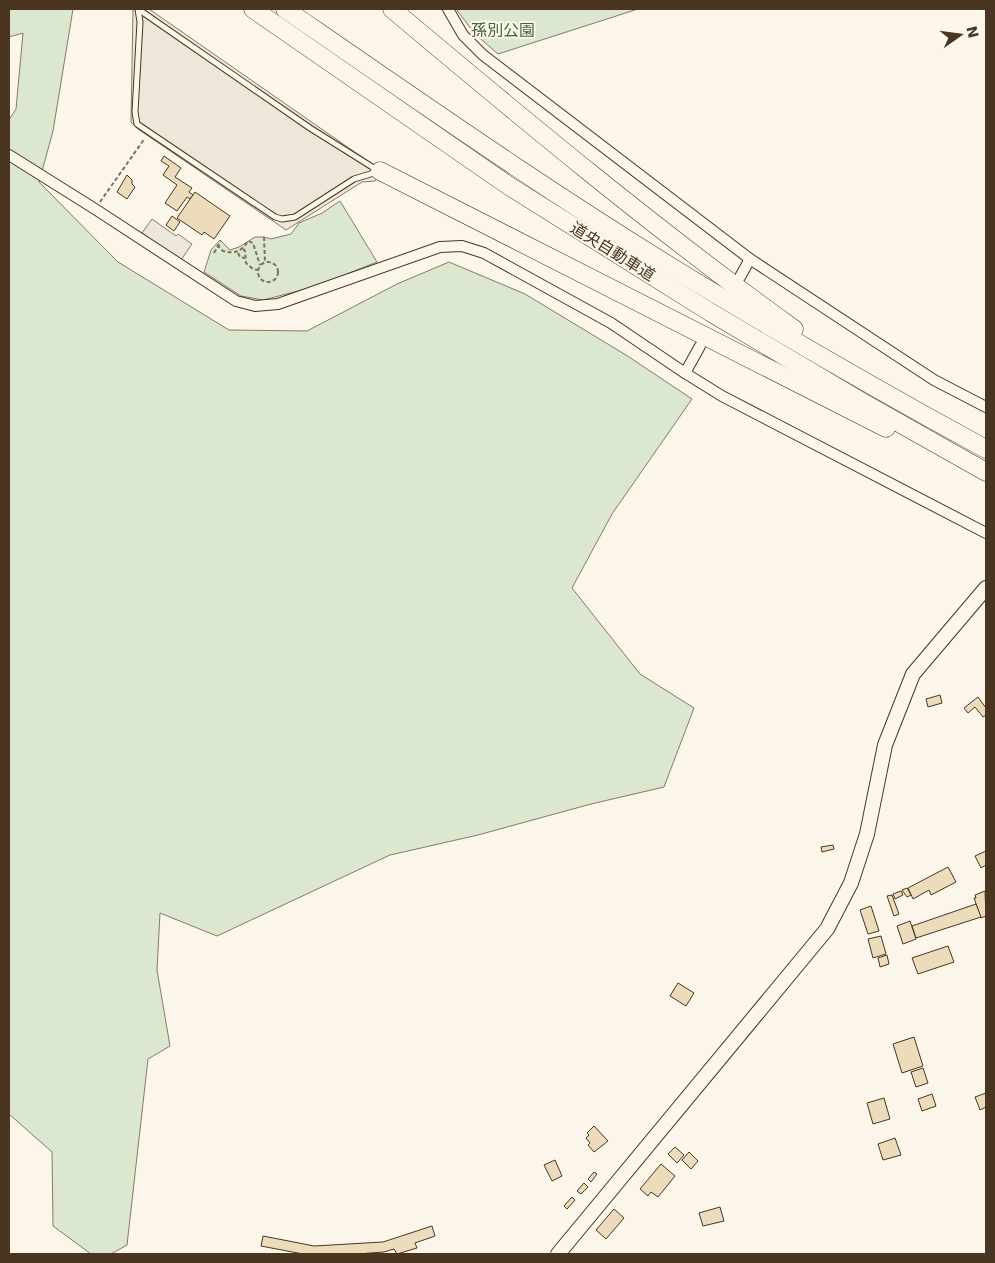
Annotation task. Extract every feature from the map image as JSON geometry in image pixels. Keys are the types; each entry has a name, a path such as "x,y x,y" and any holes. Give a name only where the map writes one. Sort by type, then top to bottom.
{"highway":[{"name":"道央自動車道","path":"253,9 509,186 684,297 986,473"},
{"name":"道央自動車道","path":"285,9 519,169 718,296 881,392 986,449"},
{"path":"392,9 546,136 725,279 881,392"},
{"path":"380,171 872,422 986,473"}],"street":[{"path":"448,9 463,35 483,55 750,259 934,380 986,406"},
{"path":"9,155 236,301 255,306 278,304 310,294 440,247 462,246 484,253 611,322 722,396 986,533"},
{"path":"740,277 750,259"},
{"path":"685,373 700,346"},
{"path":"558,1254 828,929 851,884 867,834 885,745 914,674 986,588"}],"lane":[{"path":"138,9 140,22 135,112 138,124 275,217 282,219 296,218 354,179 380,171"},
{"path":"138,9 310,128 380,171"}],"path":[{"path":"95,209 149,132"},
{"path":"264,237 265,262"},
{"path":"214,253 221,241"},
{"path":"218,245 223,251 238,251 242,250 248,241 252,243 260,265"},
{"path":"242,250 245,251 248,266 258,270"},
{"path":"238,251 238,255 245,258"},
{"path":"265,262 272,262 277,266 278,273 275,279 269,282 262,280 258,275 260,265 265,262"}],"green space":[{"path":"9,9 73,9 53,131 39,182 118,262 229,330 307,331 397,284 449,262 525,294 626,355 692,399 612,514 572,588 640,674 694,708 664,787 591,804 478,835 390,855 217,936 160,913 157,970 170,1046 148,1059 127,1245 111,1254 91,1254 53,1226 52,1152 9,1114 9,120 16,109 23,33 9,37"},
{"name":"孫別公園","path":"456,9 638,9 498,54 475,34"},
{"path":"340,201 377,262 314,287 263,300 241,296 204,272 211,250 220,240 230,250 255,237 271,239 291,234 299,223 322,213"}],"shaded area":[{"path":"133,9 149,9 382,171 375,181 362,182 286,230 138,129 131,122"},
{"path":"152,219 176,236 178,234 192,244 181,260 142,233"}],"building":[{"path":"164,156 181,168 175,177 192,188 189,192 193,195 190,199 187,197 177,211 165,203 177,185 163,175 169,166 161,161"},
{"path":"127,175 135,187 127,199 117,192"},
{"path":"195,192 230,216 214,239 204,232 202,235 177,218"},
{"path":"172,216 180,222 174,231 166,225"},
{"path":"940,695 942,703 928,707 926,699"},
{"path":"978,697 986,708 986,715 983,717 975,707 968,713 964,708"},
{"path":"833,845 834,849 822,852 821,847"},
{"path":"986,851 986,865 981,868 975,856"},
{"path":"948,867 956,882 931,895 929,890 913,899 908,888"},
{"path":"907,888 911,895 907,897 902,890"},
{"path":"901,891 903,895 895,899 893,894"},
{"path":"985,891 986,916 981,918 974,898 976,898 975,895"},
{"path":"892,895 899,914 894,916 887,896"},
{"path":"976,904 981,917 916,938 912,926"},
{"path":"871,906 879,931 868,934 860,910"},
{"path":"910,921 916,939 903,944 897,926"},
{"path":"881,936 886,954 873,958 868,939"},
{"path":"948,946 954,962 918,974 912,958"},
{"path":"887,955 889,964 880,967 878,958"},
{"path":"678,983 694,993 686,1006 670,996"},
{"path":"914,1037 923,1066 902,1073 893,1044"},
{"path":"923,1068 928,1083 916,1087 911,1072"},
{"path":"986,1093 986,1107 980,1110 975,1097"},
{"path":"932,1094 936,1106 922,1111 918,1099"},
{"path":"884,1098 890,1119 873,1124 867,1103"},
{"path":"594,1126 608,1141 594,1152 588,1145 590,1143 586,1138 589,1135 587,1133"},
{"path":"895,1138 901,1155 883,1160 878,1144"},
{"path":"675,1147 684,1155 677,1163 668,1154"},
{"path":"689,1152 698,1161 691,1169 682,1160"},
{"path":"555,1160 562,1176 552,1181 544,1165"},
{"path":"661,1164 675,1176 658,1197 651,1192 648,1196 640,1189"},
{"path":"594,1172 597,1174 591,1182 588,1179"},
{"path":"584,1183 588,1187 581,1194 577,1191"},
{"path":"572,1197 575,1200 567,1209 564,1206"},
{"path":"720,1207 724,1221 703,1226 699,1213"},
{"path":"614,1209 624,1218 606,1239 596,1230"},
{"path":"432,1226 435,1236 415,1243 417,1248 397,1254 394,1249 384,1252 357,1254 303,1254 261,1246 263,1236 314,1246 383,1242"}]}
